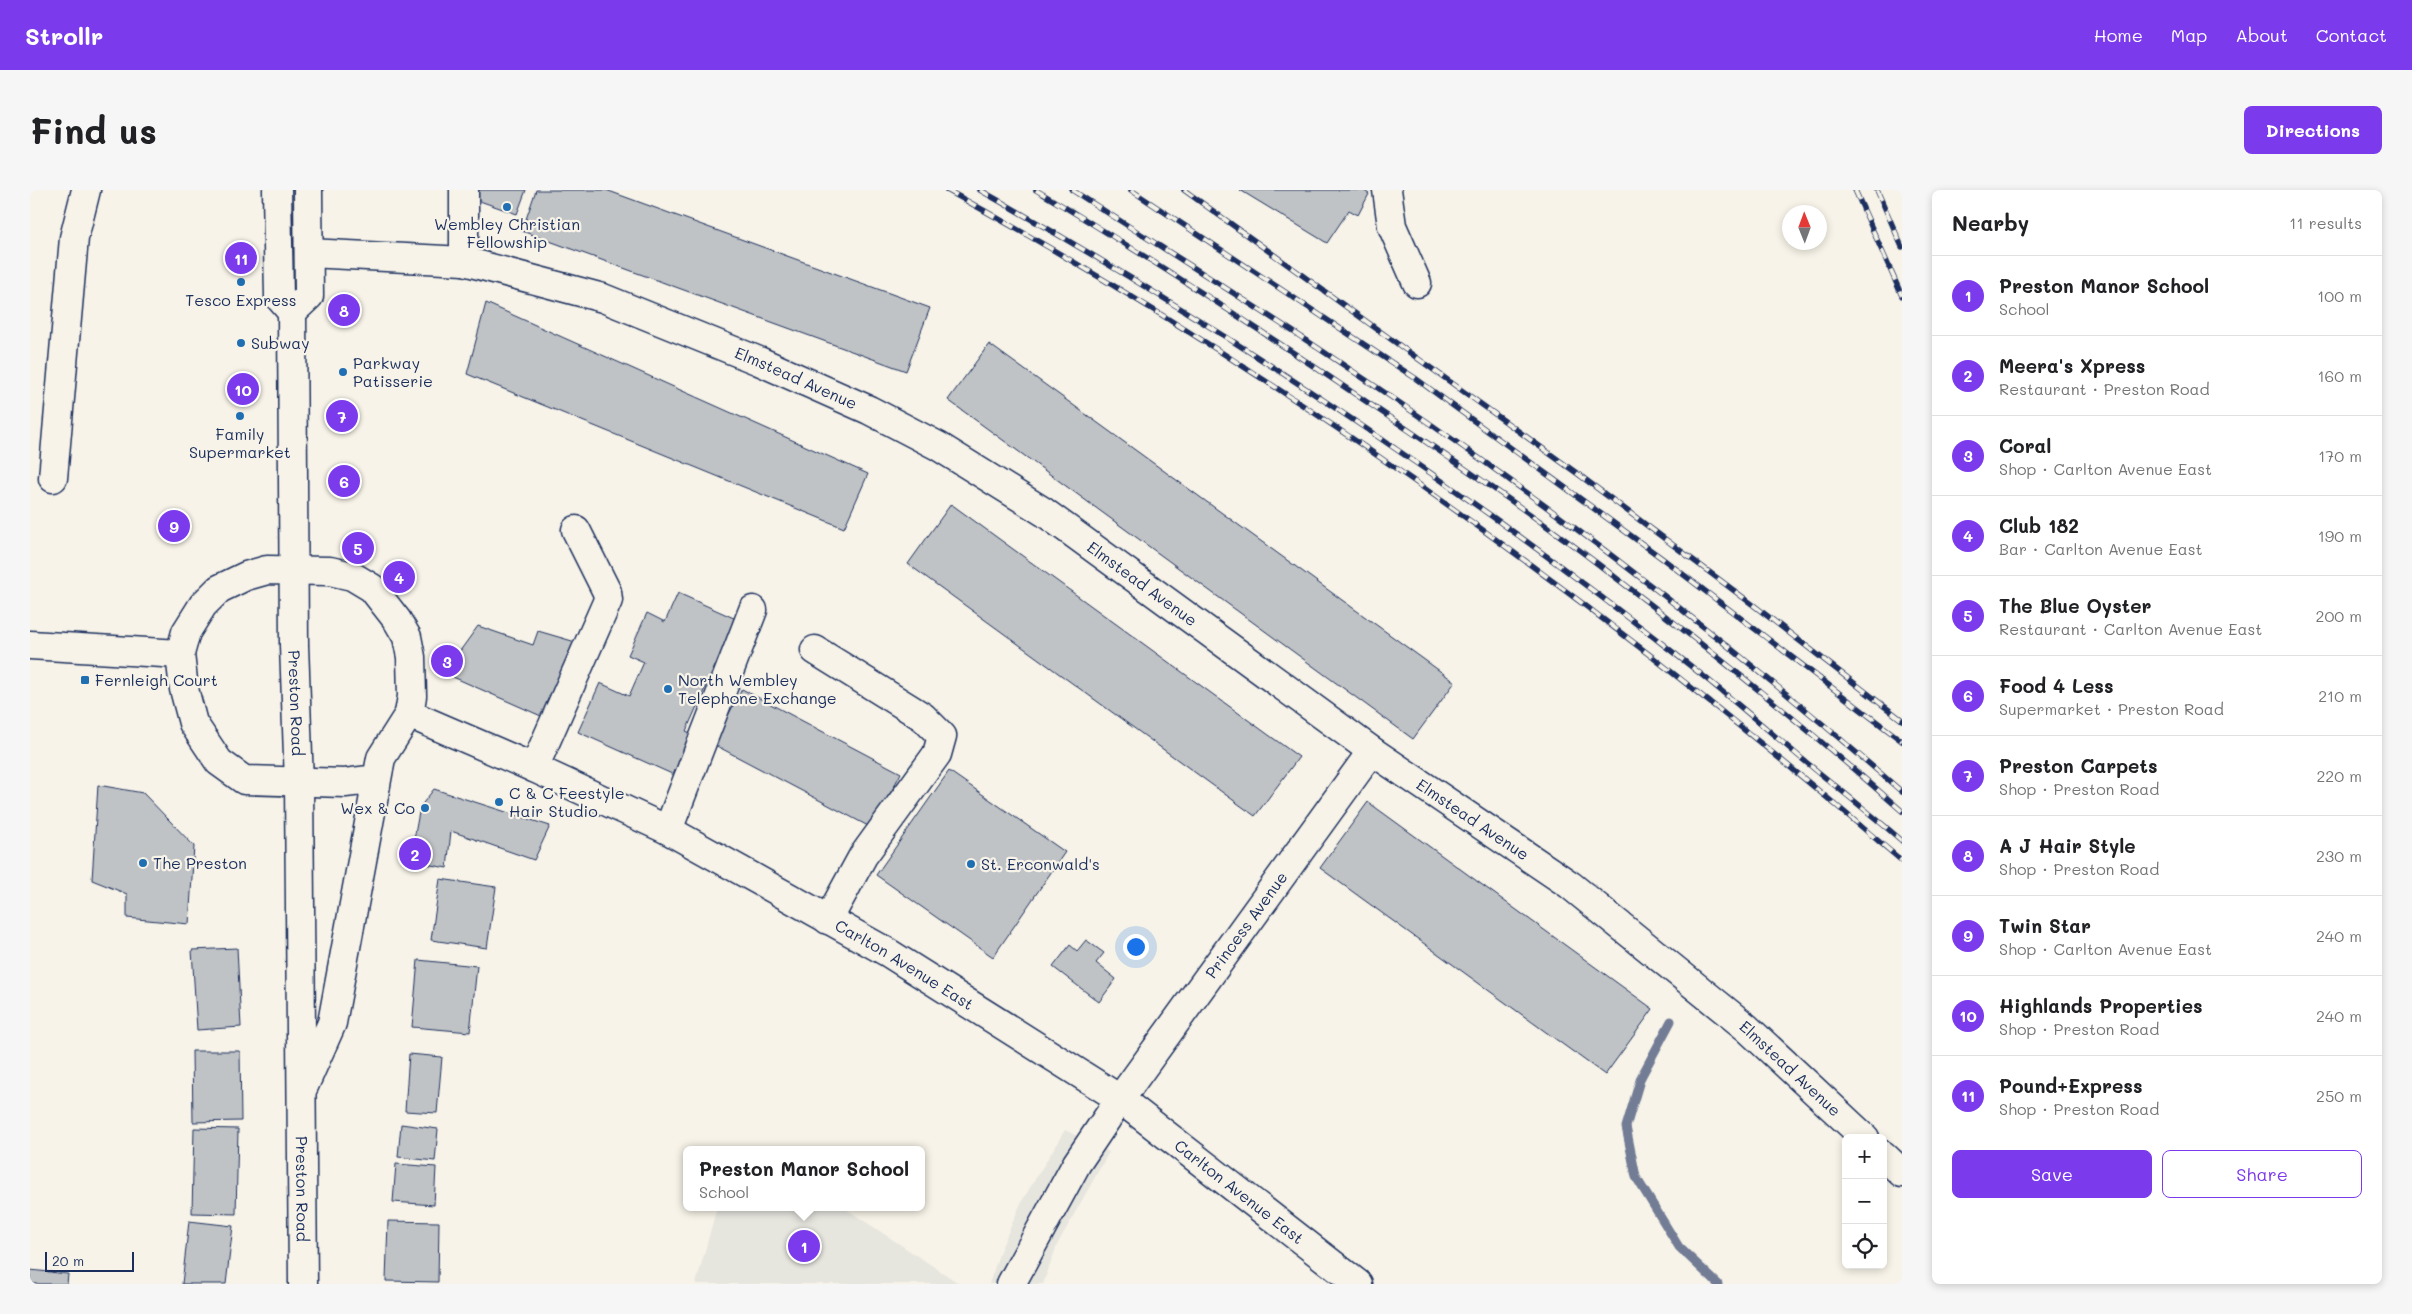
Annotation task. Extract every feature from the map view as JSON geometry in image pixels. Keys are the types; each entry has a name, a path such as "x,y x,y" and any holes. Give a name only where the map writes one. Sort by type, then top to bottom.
{"street":[{"path":"53,478 74,238 86,190"},
{"path":"277,190 279,297 292,312 309,296 308,190"},
{"path":"464,190 464,261"},
{"path":"1387,190 1392,226 1417,283"},
{"name":"Elmstead Avenue","path":"310,252 464,261 603,298 655,318 870,410 938,446 1044,512 1372,752 1570,885 1747,1028 1862,1134"},
{"name":"Preston Road","path":"292,312 293,569 299,782 302,1284"},
{"path":"534,768 608,600 607,592 576,530"},
{"path":"293,569 330,571 352,576 372,588 407,637 411,657 412,696 409,714 381,758 377,779 345,783 244,780 219,762 193,723 184,690 180,654 186,632 203,606 219,589 246,576 260,572 293,569"},
{"path":"668,830 753,610"},
{"path":"30,645 180,654"},
{"path":"815,650 923,717 942,736 937,754 863,856 828,920"},
{"name":"Carlton Avenue East","path":"409,714 534,768 668,830 887,952 1120,1099 1358,1284"},
{"name":"Princess Avenue","path":"1011,1284 1077,1163 1120,1099 1372,752"},
{"name":"Preston Road","path":"301,1094 332,1023 377,779"},
{"path":"1887,1159 1902,1173"}],"shaded area":[{"path":"1065,1130 1109,1152 1058,1243 1043,1284 989,1284 1000,1251 1022,1201"},
{"path":"716,1211 849,1211 960,1284 696,1284"}],"building":[{"name":"Wembley Christian Fellowship","path":"477,190 526,190 517,214 474,199"},
{"path":"536,190 606,190 930,308 906,371 522,231"},
{"path":"1240,190 1363,190 1369,194 1358,215 1349,210 1327,243"},
{"path":"486,303 868,474 844,528 467,374"},
{"path":"989,344 1455,682 1413,739 948,400"},
{"path":"951,504 1299,757 1255,816 908,564"},
{"name":"North Wembley Telephone Exchange","path":"678,593 736,619 686,731 699,737 681,778 578,732 600,683 629,696 644,662 628,655 647,613 665,622"},
{"path":"478,626 533,645 538,631 579,643 541,716 444,673"},
{"path":"742,689 901,773 872,828 713,744"},
{"name":"St. Erconwald's","path":"949,771 1065,852 993,957 876,875"},
{"name":"The Preston","path":"98,785 143,793 194,846 189,924 127,918 127,894 92,880"},
{"path":"434,789 550,826 534,860 451,831 447,868 410,861 420,807"},
{"path":"1368,802 1653,1009 1605,1075 1320,868"},
{"path":"440,879 496,887 487,948 431,940"},
{"path":"1086,940 1104,953 1096,963 1116,979 1099,1002 1053,967 1070,945 1077,951"},
{"path":"237,948 241,1027 197,1030 192,950"},
{"path":"418,960 477,966 470,1032 412,1027"},
{"path":"192,1051 240,1051 241,1121 193,1122"},
{"path":"409,1054 442,1057 437,1113 405,1111"},
{"path":"401,1124 438,1129 435,1161 398,1157"},
{"path":"194,1128 238,1129 236,1214 192,1213"},
{"path":"396,1164 436,1167 434,1205 393,1202"},
{"path":"189,1221 233,1226 226,1284 182,1284"},
{"path":"388,1221 439,1222 438,1282 386,1281"},
{"path":"30,1270 68,1274 67,1284 30,1284"}],"waterway":[{"path":"1671,1021 1641,1077 1626,1127 1636,1177 1679,1247 1718,1284"}],"railway":[{"path":"947,190 1074,262 1199,338 1322,418 1442,501 1560,587 1676,676 1790,767 1902,861"},
{"path":"980,190 1162,297 1252,353 1428,471 1683,660 1902,841"},
{"path":"1036,190 1153,261 1267,335 1536,518 1714,654 1828,747 1902,811"},
{"path":"1072,190 1324,352 1474,454 1692,618 1902,792"},
{"path":"1131,190 1415,378 1663,559 1902,741"},
{"path":"1184,190 1578,474 1752,604 1902,720"},
{"path":"1855,190 1902,296"},
{"path":"1877,190 1902,247"}],"place":[{"name":"Wembley Christian Fellowship","path":"507,207"},
{"name":"Pound+Express","path":"241,258"},
{"name":"Tesco Express","path":"241,282"},
{"name":"A J Hair Style","path":"344,310"},
{"name":"Subway","path":"241,343"},
{"name":"Parkway Patisserie","path":"343,372"},
{"name":"Highlands Properties","path":"243,389"},
{"name":"Family Supermarket","path":"240,416"},
{"name":"Preston Carpets","path":"342,416"},
{"name":"Food 4 Less","path":"344,481"},
{"name":"Twin Star","path":"174,526"},
{"name":"The Blue Oyster","path":"358,548"},
{"name":"Club 182","path":"399,577"},
{"name":"Coral","path":"447,661"},
{"name":"Fernleigh Court","path":"85,680"},
{"name":"North Wembley Telephone Exchange","path":"668,689"},
{"name":"C & C Feestyle Hair Studio","path":"499,802"},
{"name":"Wex & Co","path":"425,808"},
{"name":"Meera's Xpress","path":"415,854"},
{"name":"The Preston","path":"143,863"},
{"name":"St. Erconwald's","path":"971,864"},
{"name":"Preston Manor School","path":"804,1246"}]}
